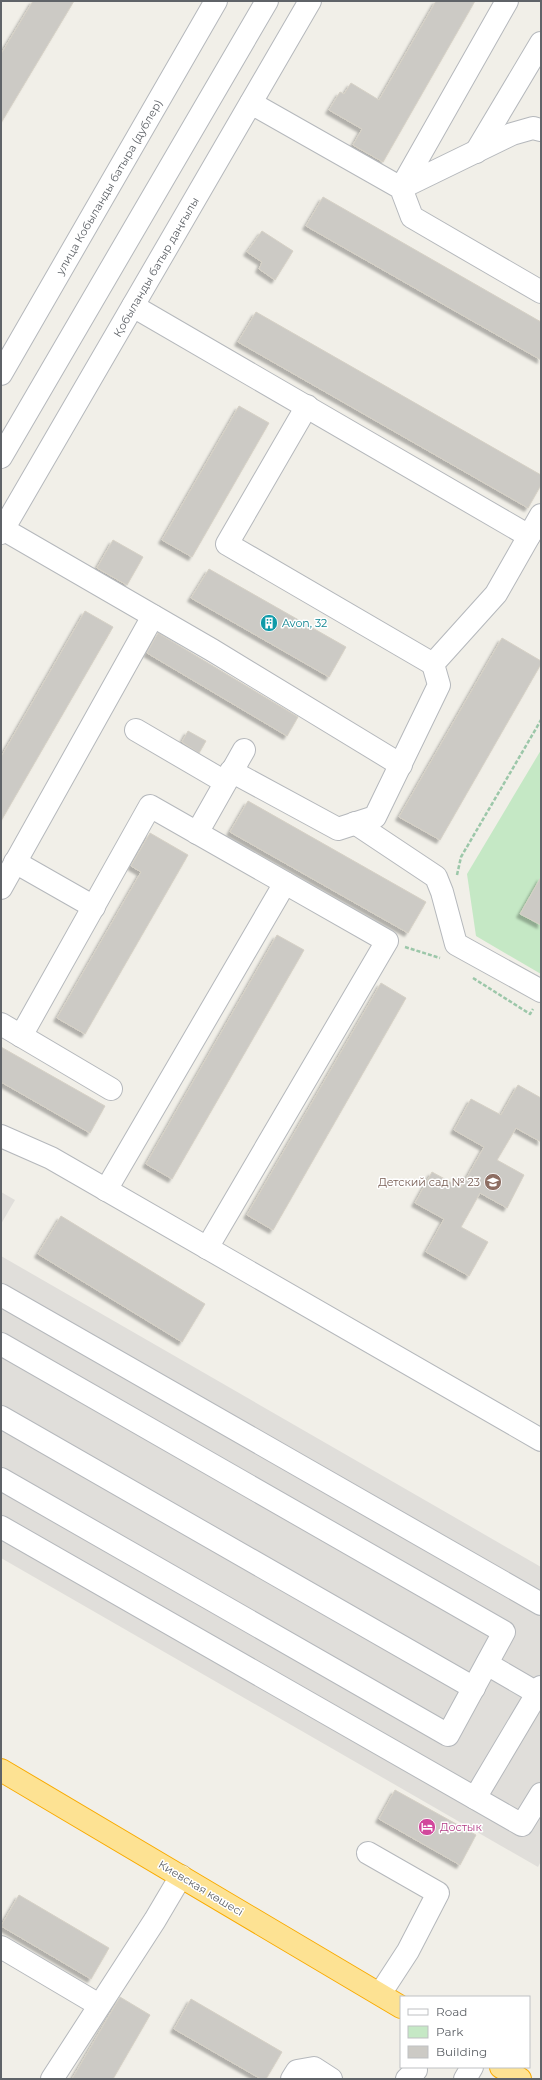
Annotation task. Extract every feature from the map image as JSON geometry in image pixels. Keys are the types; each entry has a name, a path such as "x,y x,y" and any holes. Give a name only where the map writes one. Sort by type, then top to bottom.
{"highway":[{"name":"Киевская көшесі","path":"1,1770 400,2006"},
{"path":"502,2068 520,2079"}],"street":[{"name":"улица Кобыланды батыра (дублер)","path":"1,374 216,1"},
{"path":"1,457 267,1"},
{"name":"Қобыланды батыр даңғылы","path":"2,531 310,1"},
{"path":"401,188 507,1"},
{"path":"476,152 541,43"},
{"path":"251,103 401,188 412,217 541,292"},
{"path":"401,188 512,134 533,128 541,130"},
{"path":"133,306 529,536"},
{"path":"136,730 338,829 375,817 439,685 434,664 227,544 307,406"},
{"path":"434,664 496,594 541,515"},
{"path":"2,531 153,616 401,765"},
{"path":"1,888 153,616"},
{"path":"197,833 244,750"},
{"path":"21,1036 150,806 387,941 207,1248"},
{"path":"355,823 436,877 442,892 456,944 537,999"},
{"path":"15,862 94,907"},
{"path":"106,1190 285,883"},
{"path":"1,1024 111,1089"},
{"path":"1,1136 51,1158 541,1440"},
{"path":"1,1295 541,1604"},
{"path":"1,1344 504,1632 448,1735 1,1480"},
{"path":"1,1417 474,1688"},
{"path":"1,1527 522,1825 541,1794"},
{"path":"475,1798 539,1690 487,1664"},
{"path":"368,1853 438,1893 408,1951 380,1994"},
{"path":"52,2079 155,1920 180,1876"},
{"path":"1,1947 99,2005"},
{"path":"292,2079 297,2071 314,2068 330,2079"},
{"path":"465,2079 471,2068"}],"path":[{"path":"456,879 461,858 541,720"},
{"path":"387,941 439,957 446,961"},
{"path":"439,957 440,950"},
{"path":"472,978 530,1014 537,999"}],"shaded area":[{"path":"1,1192 15,1200 1,1224"},
{"path":"1,1256 541,1567 541,1861 538,1867 1,1558"}],"green space":[{"path":"541,750 541,974 476,936 467,874"}],"building":[{"path":"33,1 74,1 1,123 1,54"},
{"path":"436,1 475,1 383,162 353,145 362,129 329,110 340,92 344,94 351,83 379,100"},
{"path":"323,197 541,322 541,360 306,226"},
{"path":"262,231 293,251 275,280 259,269 262,262 247,252"},
{"path":"256,312 541,475 541,485 528,508 238,342"},
{"path":"239,406 269,423 192,557 162,540"},
{"path":"113,540 143,557 127,585 97,568"},
{"name":"Avon, 32","path":"209,569 346,647 329,677 191,598"},
{"path":"85,611 113,627 1,821 1,757"},
{"path":"158,633 298,717 287,736 147,653"},
{"path":"502,638 541,661 541,664 440,840 399,817"},
{"path":"188,731 206,741 199,753 182,742"},
{"path":"248,801 426,902 408,933 230,832"},
{"path":"150,833 188,855 85,1034 57,1018 141,872 131,866"},
{"path":"541,877 541,925 520,914"},
{"path":"277,935 304,950 172,1179 146,1164"},
{"path":"381,983 406,998 273,1230 247,1215"},
{"path":"1,1047 105,1106 90,1133 1,1082"},
{"name":"Детский сад № 23","path":"518,1085 541,1098 541,1142 516,1128 497,1160 524,1175 507,1208 480,1193 461,1227 488,1242 469,1276 426,1252 444,1219 415,1203 432,1172 461,1188 484,1147 454,1130 471,1099 501,1115"},
{"path":"61,1216 205,1304 182,1342 38,1254"},
{"name":"Достык","path":"395,1790 476,1835 460,1865 379,1819"},
{"path":"19,1895 109,1948 91,1979 1,1926"},
{"path":"120,1997 150,2015 113,2079 72,2079"},
{"path":"191,1999 282,2052 266,2079 261,2079 174,2029"}],"place":[{"name":"Avon, 32","path":"269,623"},
{"name":"Детский сад № 23","path":"493,1182"},
{"name":"Достык","path":"427,1827"}]}
